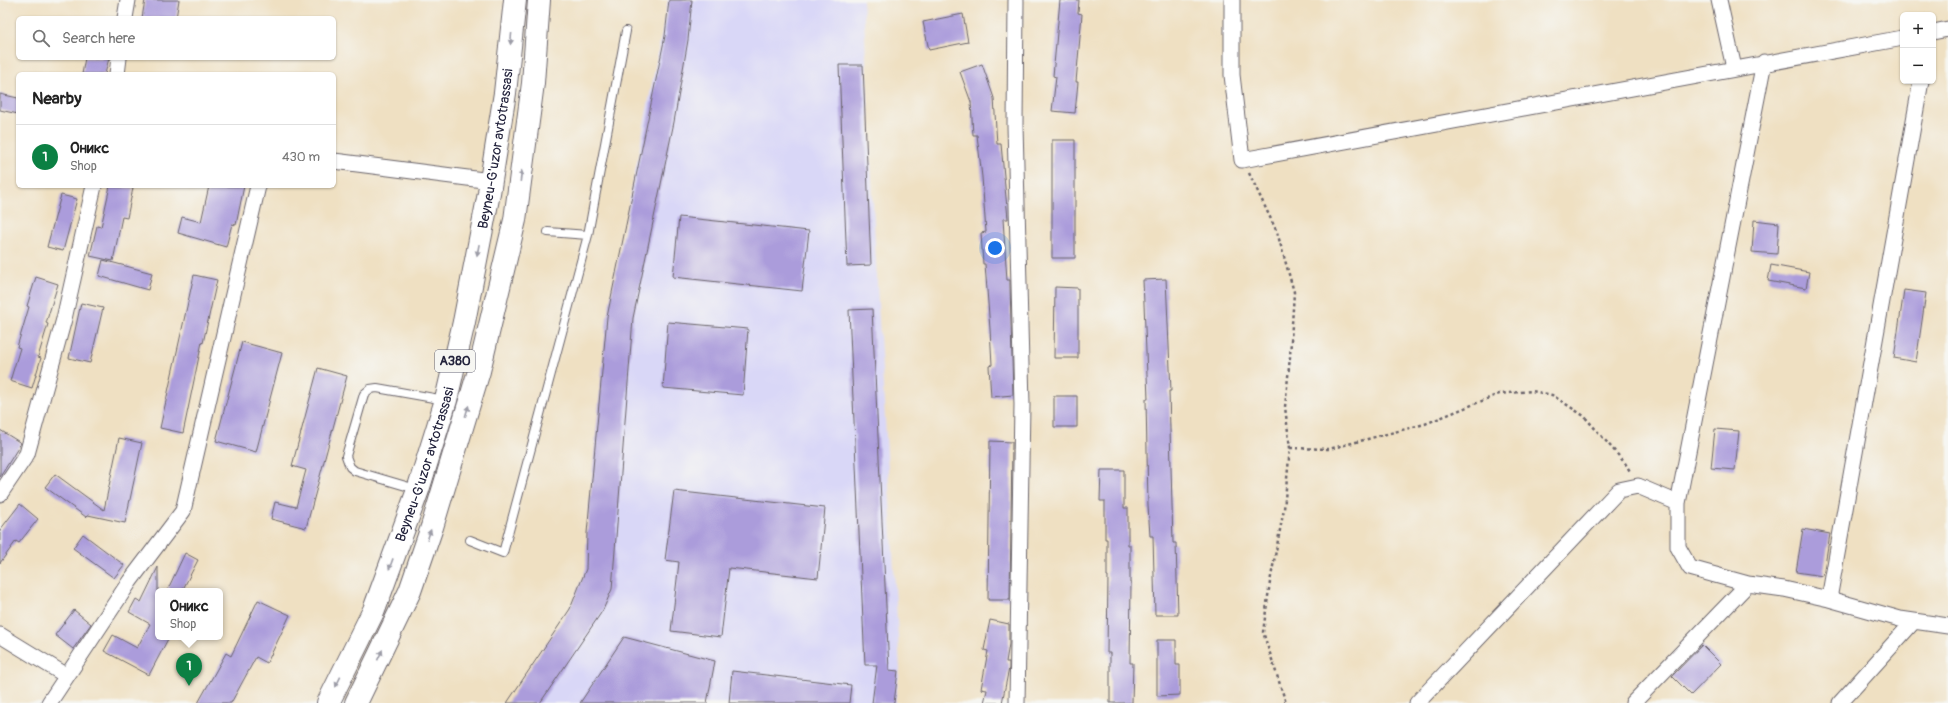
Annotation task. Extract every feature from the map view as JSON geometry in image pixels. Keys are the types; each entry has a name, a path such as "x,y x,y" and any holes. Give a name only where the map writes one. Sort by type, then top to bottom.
{"highway":[{"name":"Beyneu-G'uzor avtotrassasi","path":"328,703 374,610 418,490 446,400 464,322 490,187 505,93 515,0"},
{"name":"Beyneu-G'uzor avtotrassasi","path":"356,703 410,591 432,527 479,371 515,220 533,83 539,0"},
{"path":"490,187 518,200"}],"street":[{"path":"125,16 128,0"},
{"path":"1016,0 1015,125 1022,405 1017,703"},
{"path":"1232,0 1232,75 1242,160 1764,62 1900,39"},
{"path":"1719,0 1734,68"},
{"path":"1936,31 1948,29"},
{"path":"116,72 119,60"},
{"path":"1764,62 1678,503 1678,547 1690,568 1748,584 1784,589 1830,599 1900,619 1948,626"},
{"path":"1830,599 1920,84"},
{"path":"336,161 490,187"},
{"path":"0,494 26,454 64,320 94,188"},
{"path":"49,703 130,581 183,511 258,188"},
{"path":"1417,703 1619,490 1638,486 1678,503"},
{"path":"1633,703 1748,584"},
{"path":"1840,703 1914,621"},
{"path":"0,634 67,676"}],"lane":[{"path":"470,540 504,553 588,235 626,31"},
{"path":"548,232 588,235"},
{"path":"418,490 355,471 350,467 346,456 364,394 370,389 377,388 446,400"}],"path":[{"path":"1242,160 1278,232 1294,292 1285,407 1290,448 1284,509 1270,582 1263,632 1286,703"},
{"path":"1290,448 1329,449 1425,424 1499,394 1532,391 1552,395 1584,416 1625,463 1638,486"}],"shaded area":[{"path":"668,0 863,0 878,303 900,669 895,703 508,703 571,609 586,568 609,308"}],"building":[{"path":"145,0 179,0 176,16 142,16"},
{"path":"669,0 692,0 688,40 674,122 633,318 612,589 603,610 540,703 507,703 570,609 586,569 587,533 607,317 665,36"},
{"path":"1060,0 1079,0 1078,13 1082,14 1075,113 1052,111 1056,77 1053,76"},
{"path":"963,14 968,42 929,50 923,22"},
{"path":"85,60 108,60 106,72 82,72"},
{"path":"982,64 994,98 997,144 1001,144 1008,219 1003,219 1007,280 1010,280 1013,395 991,397 989,366 992,365 990,329 981,233 986,232 982,177 977,135 973,135 971,102 960,72"},
{"path":"839,65 863,65 871,265 847,266"},
{"path":"0,94 16,98 16,114 0,110"},
{"path":"1052,140 1075,140 1075,258 1052,258"},
{"path":"110,188 133,188 127,218 122,217 113,261 90,256 97,226 101,227"},
{"path":"209,188 244,188 236,225 232,224 226,247 178,233 182,217 201,222"},
{"path":"61,195 77,199 63,251 47,247"},
{"path":"679,217 809,231 802,291 673,277"},
{"path":"1754,220 1779,223 1777,254 1752,252"},
{"path":"103,260 152,273 148,290 99,276"},
{"path":"1771,265 1809,272 1806,288 1768,281"},
{"path":"194,275 217,280 183,433 160,428"},
{"path":"36,277 58,284 46,323 48,324 38,357 41,358 32,388 10,381 20,348 17,347 29,307 27,306"},
{"path":"1166,279 1171,391 1169,391 1173,543 1176,543 1178,615 1155,615 1153,536 1150,536 1148,505 1146,399 1148,399 1143,280"},
{"path":"1055,287 1078,288 1078,358 1054,358"},
{"path":"1904,290 1926,293 1916,362 1894,358"},
{"path":"81,303 103,308 90,363 69,358"},
{"path":"872,309 889,670 898,671 894,703 872,703 877,665 865,665 849,310"},
{"path":"668,322 748,329 743,395 663,388"},
{"path":"242,342 282,353 256,452 216,441"},
{"path":"318,368 347,376 306,528 271,519 275,502 296,507 306,470 292,466"},
{"path":"1054,396 1077,396 1077,427 1054,427"},
{"path":"1715,429 1739,431 1735,470 1711,468"},
{"path":"0,430 21,443 0,477"},
{"path":"119,438 142,443 125,523 88,515 86,517 45,487 55,474 104,510"},
{"path":"990,441 1012,442 1010,600 988,600"},
{"path":"1101,470 1124,470 1124,508 1128,508 1128,545 1130,545 1130,663 1133,663 1132,703 1110,703 1110,653 1107,653 1107,539 1105,539 1105,501 1100,501"},
{"path":"674,491 825,508 818,578 729,568 721,637 671,631 679,562 665,560"},
{"path":"20,504 38,519 19,543 16,541 0,563 0,530"},
{"path":"1803,529 1830,534 1823,576 1796,572"},
{"path":"83,534 124,565 114,578 73,548"},
{"path":"185,553 198,560 184,588 168,588"},
{"path":"158,567 158,588 155,588 155,640 167,640 149,675 104,651 113,635 137,648 150,624 129,612 136,599 141,602"},
{"path":"258,600 290,615 267,663 256,657 231,703 198,703 226,653 231,656"},
{"path":"74,610 91,624 73,649 55,635"},
{"path":"990,620 1009,624 1009,644 1006,662 1009,662 1009,668 1002,703 984,703 987,690 981,689 988,651 984,650"},
{"path":"624,637 715,661 707,703 580,703"},
{"path":"1157,640 1176,640 1176,665 1180,665 1180,695 1157,696"},
{"path":"1702,645 1721,664 1691,695 1672,676"},
{"path":"732,671 851,685 849,703 729,703"}],"place":[{"name":"Оникс","path":"189,686"}]}
